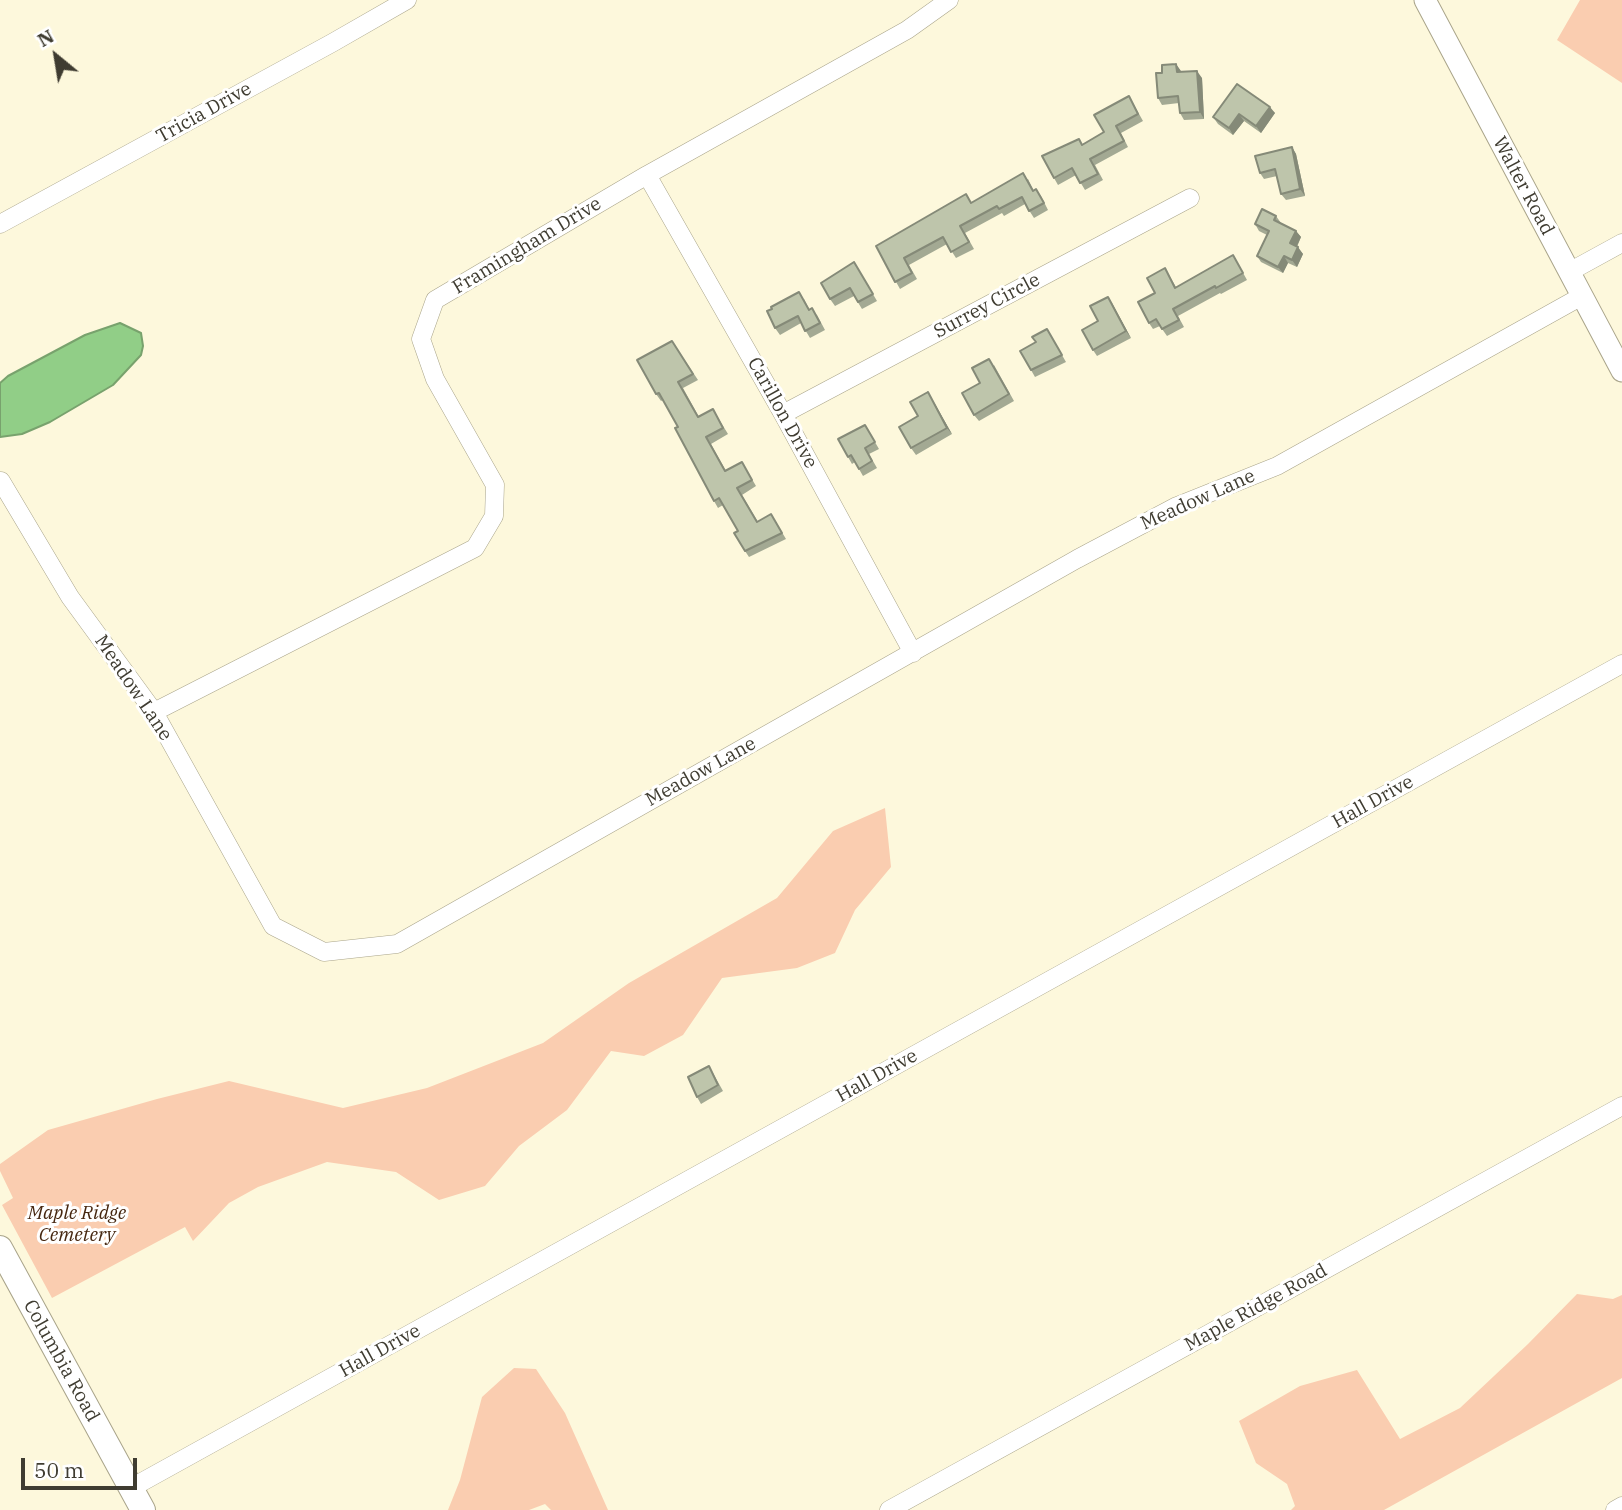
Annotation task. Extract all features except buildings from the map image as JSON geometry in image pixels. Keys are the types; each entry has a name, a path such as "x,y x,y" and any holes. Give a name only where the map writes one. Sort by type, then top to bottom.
{"main road":[{"name":"Columbia Road","path":"0,1248 137,1499"}],"street":[{"name":"Tricia Drive","path":"0,223 407,0"},
{"name":"Framingham Drive","path":"154,712 475,548 494,516 495,485 435,379 421,339 435,300 647,175 907,30 949,0"},
{"name":"Walter Road","path":"1433,3 1622,371"},
{"name":"Carillon Drive","path":"647,175 783,414 913,653"},
{"name":"Surrey Circle","path":"783,414 1190,198"},
{"path":"1569,272 1622,243"},
{"name":"Meadow Lane","path":"1,481 70,597 154,712 273,926 324,952 397,944 1077,559 1177,506 1277,466 1582,296"},
{"name":"Hall Drive","path":"137,1499 1622,664"},
{"name":"Maple Ridge Road","path":"889,1510 1622,1106"},
{"path":"1615,1510 1622,1506"}],"green space":[{"path":"1580,0 1622,0 1622,83 1557,40"},
{"name":"Maple Ridge Cemetery","path":"885,808 891,867 855,910 835,953 797,968 722,978 683,1035 644,1056 611,1051 567,1110 519,1146 485,1186 439,1200 396,1172 327,1162 258,1187 229,1203 193,1241 185,1227 52,1298 2,1205 13,1198 0,1171 0,1164 48,1130 229,1081 343,1108 427,1088 543,1043 629,983 777,898 833,831"},
{"path":"1577,1294 1613,1299 1622,1295 1622,1378 1384,1510 1291,1510 1295,1506 1287,1484 1256,1463 1239,1421 1300,1386 1357,1370 1400,1439 1460,1408"},
{"path":"514,1368 536,1369 565,1413 608,1510 551,1510 545,1504 529,1510 448,1510 460,1480 482,1397"}],"shaded area":[{"path":"120,323 141,333 143,346 141,355 113,385 50,422 22,434 0,437 0,383 8,376 85,335"}]}
